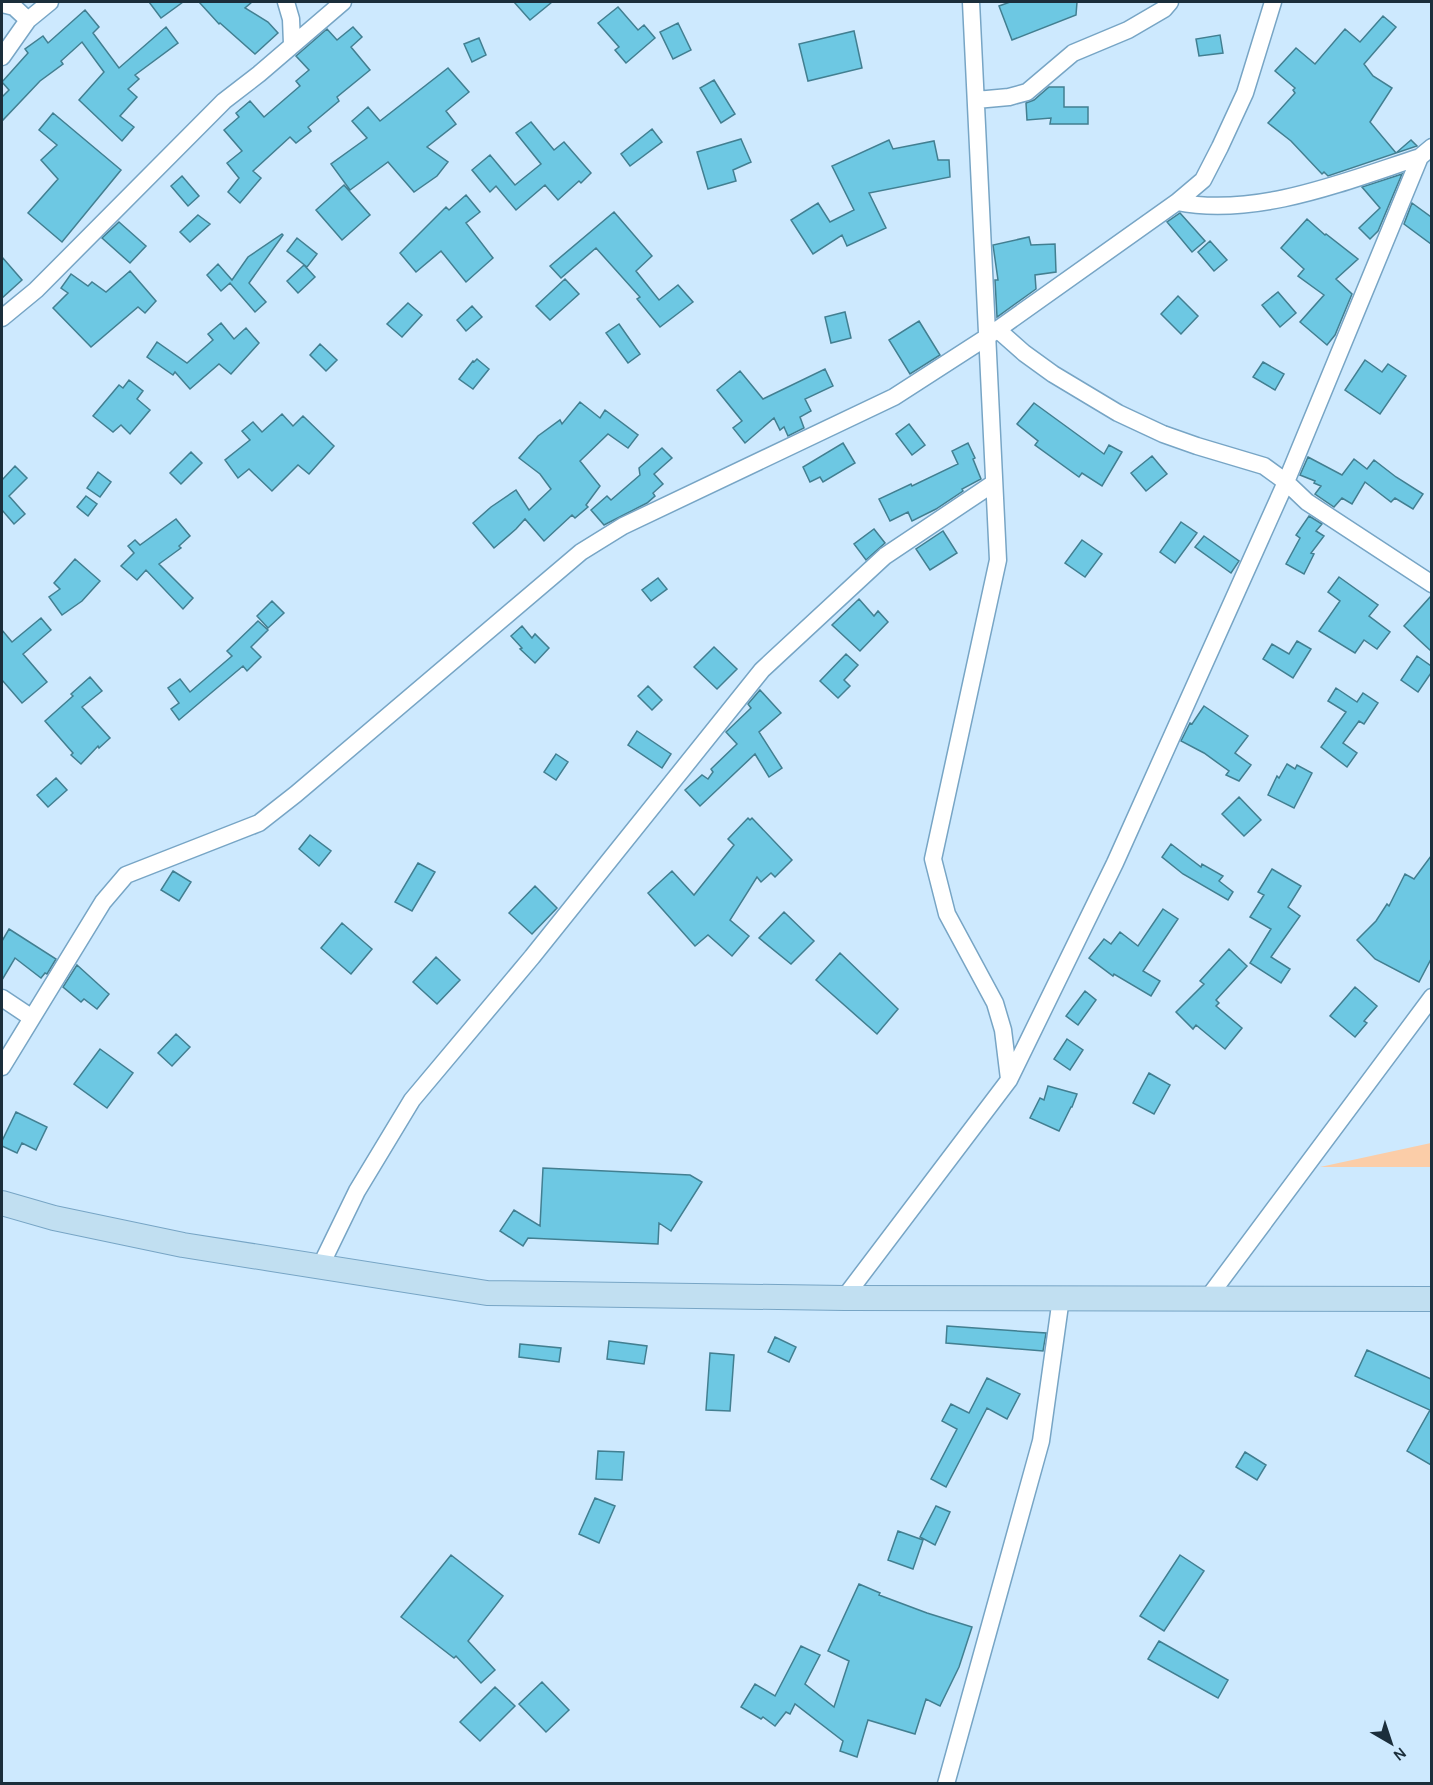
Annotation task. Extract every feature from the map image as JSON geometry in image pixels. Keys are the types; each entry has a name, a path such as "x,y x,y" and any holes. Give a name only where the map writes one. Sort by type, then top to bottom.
{"street":[{"path":"2,57 28,20 50,2"},
{"path":"286,2 291,19 292,44"},
{"path":"2,318 36,290 224,102 343,2"},
{"path":"971,2 993,333 994,483 998,560 933,859 948,914 994,1002 1003,1030 1009,1080"},
{"path":"976,100 1027,93 1073,53 1128,30 1164,9 1170,2"},
{"path":"2,1067 103,902 126,875 259,823 589,547 622,526 894,397 993,333 1177,202 1203,180 1220,147 1245,93 1273,2"},
{"path":"2,4 14,7 28,20"},
{"path":"1177,202 1190,205 1234,205 1278,199 1323,188 1426,152"},
{"path":"844,1298 1009,1080 1115,863 1286,482 1426,152"},
{"path":"993,333 1053,374 1118,413 1180,440 1264,466 1286,482 1307,502 1431,584"},
{"path":"320,1267 357,1191 412,1100 532,957 762,670 885,556 994,483"},
{"path":"1207,1299 1431,997"},
{"path":"2,998 32,1018"},
{"path":"2,1203 54,1218 183,1245 487,1293 844,1298 1431,1299"},
{"path":"946,1784 1041,1441 1061,1298"}],"shaded area":[{"path":"1431,1143 1431,1167 1320,1167"}],"building":[{"path":"149,2 183,2 161,18"},
{"path":"199,2 252,2 245,8 268,22 278,33 255,54 219,24"},
{"path":"514,2 552,2 530,20"},
{"path":"1010,2 1077,2 1076,15 1012,40 999,6"},
{"path":"618,7 638,30 644,25 655,38 626,63 615,50 619,47 598,23"},
{"path":"85,10 99,27 93,33 119,68 166,27 178,43 135,75 139,79 128,89 137,97 120,116 134,127 122,141 79,100 104,72 82,42 61,61 63,64 40,81 2,121 2,97 9,90 2,82 28,53 25,49 43,36 48,43"},
{"path":"1383,16 1396,27 1364,64 1373,76 1392,88 1370,122 1396,153 1411,140 1417,146 1328,176 1324,172 1322,174 1291,141 1268,123 1295,93 1293,90 1295,88 1275,71 1296,48 1315,64 1345,29 1360,42"},
{"path":"678,23 691,50 673,59 660,32"},
{"path":"353,27 362,37 351,47 370,70 337,97 339,101 308,127 311,131 296,143 290,137 253,171 261,178 240,203 228,192 239,178 227,163 242,151 224,130 239,117 236,113 250,101 264,117 300,86 296,81 309,70 296,56 327,29 337,40"},
{"path":"854,31 862,68 808,81 799,44"},
{"path":"1220,35 1223,53 1199,56 1196,39"},
{"path":"479,38 486,55 472,62 464,44"},
{"path":"448,68 469,92 446,111 456,124 427,147 448,162 437,176 414,192 388,162 350,190 331,164 367,138 352,121 368,107 380,121"},
{"path":"714,80 735,114 721,123 700,88"},
{"path":"1049,87 1064,87 1064,107 1088,107 1088,124 1050,124 1051,118 1027,120 1026,103 1034,100"},
{"path":"53,113 121,170 62,242 28,213 58,179 41,160 57,145 39,130"},
{"path":"531,122 554,150 564,142 591,173 558,200 545,185 516,210 496,186 490,192 472,170 490,155 515,185 541,164 516,133"},
{"path":"652,129 662,142 630,166 621,154"},
{"path":"741,139 751,162 733,170 736,181 708,189 697,152"},
{"path":"889,140 893,149 934,141 938,160 949,160 950,177 869,193 886,228 847,246 842,235 813,254 791,220 818,203 830,222 854,210 832,166"},
{"path":"1402,174 1378,231 1370,239 1359,228 1380,208 1362,187"},
{"path":"182,176 199,196 188,206 171,186"},
{"path":"344,185 370,215 342,240 316,210"},
{"path":"466,195 480,212 466,223 493,258 466,282 441,251 416,272 400,253 446,207 449,210"},
{"path":"1412,203 1431,217 1431,244 1404,224"},
{"path":"614,212 652,256 636,271 659,300 678,285 693,302 660,327 637,299 640,297 596,248 561,278 550,266"},
{"path":"1180,213 1205,241 1192,252 1167,222"},
{"path":"198,215 210,224 190,242 180,232"},
{"path":"1307,219 1358,259 1336,279 1352,294 1335,335 1327,345 1300,322 1324,295 1298,276 1304,269 1281,248"},
{"path":"119,222 146,246 130,263 102,238"},
{"path":"282,234 249,283 266,302 255,312 230,283 221,291 207,275 218,264 232,280 248,257"},
{"path":"1029,237 1031,245 1055,244 1056,272 1035,275 1036,289 997,317 995,280 998,280 993,245"},
{"path":"297,238 317,254 307,267 287,251"},
{"path":"1210,241 1227,260 1214,271 1198,252"},
{"path":"2,257 22,280 2,298"},
{"path":"304,265 315,277 298,293 287,281"},
{"path":"130,271 156,301 145,313 138,307 91,347 53,308 68,293 61,288 71,274 88,286 92,282 106,292"},
{"path":"565,279 579,294 550,320 536,306"},
{"path":"1278,292 1296,313 1280,327 1262,305"},
{"path":"1178,296 1198,316 1181,334 1161,314"},
{"path":"408,303 422,315 402,337 387,324"},
{"path":"472,306 482,317 466,331 457,320"},
{"path":"845,312 851,338 831,343 825,317"},
{"path":"919,321 940,355 910,374 889,340"},
{"path":"221,323 234,339 246,328 259,343 231,374 219,364 190,389 175,372 173,375 147,357 157,342 187,363 213,340 208,334"},
{"path":"619,324 640,354 628,363 606,333"},
{"path":"320,344 337,360 326,371 310,355"},
{"path":"477,359 489,369 473,389 459,379"},
{"path":"1365,360 1382,372 1388,364 1406,376 1380,414 1345,390"},
{"path":"1263,362 1284,374 1275,390 1253,377"},
{"path":"825,369 833,386 805,399 811,411 800,417 804,428 788,436 784,427 780,430 774,418 745,443 733,428 742,421 717,390 740,371 763,399"},
{"path":"129,380 143,391 137,399 150,410 130,434 121,425 113,432 93,416 119,385 123,388"},
{"path":"580,402 600,418 605,410 638,435 628,448 608,434 580,461 600,486 586,505 588,507 575,518 572,515 544,541 525,519 494,548 473,523 516,490 529,510 551,489 540,474 519,458 538,436 560,420 562,424"},
{"path":"1034,403 1104,454 1109,445 1122,452 1102,486 1082,473 1079,477 1035,445 1038,441 1017,424"},
{"path":"282,414 293,426 303,416 334,446 309,474 298,465 272,491 249,469 238,478 225,460 250,440 242,431 253,422 262,432"},
{"path":"909,424 925,445 912,455 896,434"},
{"path":"843,443 855,463 823,482 820,477 810,482 803,467"},
{"path":"968,443 981,479 962,489 963,491 936,509 912,521 908,512 890,521 879,499 958,464 952,451"},
{"path":"662,448 672,458 654,474 663,484 653,493 655,496 647,503 604,525 591,510 607,496 611,500 640,475 639,468"},
{"path":"191,452 202,463 181,484 170,473"},
{"path":"1152,456 1167,474 1146,491 1131,473"},
{"path":"1308,457 1342,475 1354,459 1367,469 1374,460 1423,494 1413,509 1395,498 1391,502 1365,482 1352,504 1342,498 1334,507 1315,494 1321,486 1300,475"},
{"path":"15,466 27,478 9,496 25,514 14,524 2,510 2,480"},
{"path":"98,472 111,482 100,497 87,488"},
{"path":"86,496 97,504 88,516 77,507"},
{"path":"1309,516 1322,524 1316,531 1324,536 1311,553 1314,554 1304,574 1286,564 1300,538 1296,535"},
{"path":"176,519 190,536 179,546 181,548 159,564 193,598 183,609 146,570 137,580 121,566 134,553 128,546 135,540 140,545"},
{"path":"1181,522 1197,533 1175,563 1160,552"},
{"path":"874,529 885,543 866,560 854,544"},
{"path":"943,531 957,553 930,570 916,549"},
{"path":"1204,536 1239,561 1231,573 1195,547"},
{"path":"1082,540 1102,554 1085,577 1065,563"},
{"path":"75,559 100,581 82,601 62,615 49,597 60,589 54,583"},
{"path":"1339,577 1378,605 1369,616 1390,632 1377,649 1364,640 1355,653 1319,631 1340,601 1328,592"},
{"path":"658,578 667,589 651,601 642,590"},
{"path":"1431,596 1431,651 1404,626"},
{"path":"859,599 874,616 878,611 888,622 860,651 832,625"},
{"path":"272,601 284,613 268,628 257,616"},
{"path":"41,618 51,630 23,654 47,682 22,703 2,680 2,630 12,642"},
{"path":"258,621 268,630 251,647 261,657 247,671 243,666 179,720 171,709 179,703 168,688 180,679 190,692 232,656 227,651"},
{"path":"522,626 532,638 535,634 549,648 535,663 520,649 522,648 511,636"},
{"path":"1297,641 1311,649 1293,678 1263,659 1272,644 1289,654"},
{"path":"714,647 737,669 717,689 694,667"},
{"path":"846,654 858,665 844,680 850,686 838,698 820,681"},
{"path":"1417,656 1431,666 1431,673 1418,692 1401,680"},
{"path":"90,677 102,691 82,707 110,738 99,748 98,746 81,764 71,755 73,753 45,721"},
{"path":"648,686 662,700 652,710 638,696"},
{"path":"1336,688 1357,702 1363,693 1378,703 1364,724 1359,721 1343,743 1357,753 1347,767 1321,747 1346,712 1328,701"},
{"path":"760,690 781,713 759,732 782,768 769,777 755,754 700,806 685,790 702,775 708,779 713,772 711,769 737,744 726,732 751,708 748,704"},
{"path":"1204,706 1248,736 1235,753 1251,765 1239,781 1226,775 1229,771 1204,753 1181,741 1190,723 1192,724"},
{"path":"637,731 671,754 662,768 628,745"},
{"path":"556,754 568,762 556,780 544,772"},
{"path":"1287,764 1295,769 1297,765 1312,773 1294,808 1268,795 1277,776 1279,778"},
{"path":"56,778 67,790 48,807 37,795"},
{"path":"1239,797 1261,820 1244,836 1222,814"},
{"path":"748,818 750,820 752,818 792,860 775,877 771,873 761,882 757,877 730,920 749,936 732,956 708,935 695,946 648,893 672,871 694,895 734,845 728,839"},
{"path":"310,835 331,851 319,866 299,849"},
{"path":"1171,844 1201,867 1202,864 1223,876 1219,881 1233,892 1228,900 1183,874 1162,857"},
{"path":"1431,856 1431,959 1419,982 1375,959 1357,940 1376,921 1387,904 1389,906 1405,874 1414,879"},
{"path":"418,863 435,872 412,911 395,902"},
{"path":"1272,869 1301,886 1288,907 1300,916 1271,957 1290,969 1281,983 1250,963 1271,929 1250,917 1264,895 1258,892"},
{"path":"173,871 191,882 179,901 161,890"},
{"path":"535,886 557,908 532,934 509,913"},
{"path":"1163,909 1178,919 1143,971 1160,981 1151,996 1114,974 1113,976 1089,958 1104,939 1111,944 1120,932 1138,946"},
{"path":"784,912 814,941 791,964 759,938"},
{"path":"342,923 372,949 351,974 321,948"},
{"path":"9,929 56,959 47,974 45,973 41,978 15,958 2,980 2,941"},
{"path":"1229,949 1247,966 1216,1000 1219,1003 1216,1006 1242,1028 1225,1049 1196,1025 1193,1029 1176,1012 1204,984 1200,981"},
{"path":"840,953 898,1009 877,1034 816,980"},
{"path":"436,957 460,980 437,1004 413,982"},
{"path":"77,965 109,994 97,1009 84,999 81,1002 63,987"},
{"path":"1355,987 1377,1006 1364,1021 1367,1023 1355,1037 1330,1016"},
{"path":"1085,991 1096,1000 1078,1025 1066,1016"},
{"path":"176,1034 190,1047 172,1066 158,1053"},
{"path":"1067,1039 1083,1050 1070,1070 1054,1059"},
{"path":"100,1049 133,1073 107,1108 74,1084"},
{"path":"1149,1073 1170,1085 1154,1114 1133,1103"},
{"path":"1048,1086 1077,1094 1059,1131 1030,1118 1040,1098 1044,1100"},
{"path":"16,1112 47,1127 36,1150 22,1143 17,1153 2,1146 2,1141"},
{"path":"543,1168 690,1175 702,1182 671,1231 659,1223 658,1244 528,1238 523,1246 500,1231 514,1210 540,1226"},
{"path":"947,1326 1046,1333 1043,1351 946,1343"},
{"path":"775,1337 796,1347 789,1362 768,1352"},
{"path":"609,1341 647,1346 644,1364 607,1359"},
{"path":"520,1344 561,1348 559,1362 519,1357"},
{"path":"1367,1350 1431,1379 1431,1465 1407,1451 1430,1410 1355,1376"},
{"path":"710,1353 734,1355 730,1411 706,1410"},
{"path":"987,1378 1020,1394 1007,1419 987,1408 946,1487 931,1479 957,1429 942,1421 951,1404 969,1413"},
{"path":"598,1451 624,1452 622,1480 596,1479"},
{"path":"1245,1452 1266,1465 1257,1480 1236,1467"},
{"path":"595,1498 615,1506 599,1543 579,1534"},
{"path":"936,1506 950,1512 935,1545 920,1537"},
{"path":"898,1531 923,1540 913,1569 888,1560"},
{"path":"451,1555 503,1596 468,1641 495,1670 481,1683 456,1656 454,1658 401,1617"},
{"path":"1180,1555 1204,1571 1164,1631 1140,1616"},
{"path":"859,1584 880,1593 879,1595 972,1627 959,1667 940,1706 926,1699 915,1734 868,1720 857,1757 840,1751 843,1741 795,1704 790,1714 786,1712 775,1726 763,1717 761,1719 741,1707 755,1684 775,1696 801,1646 820,1655 805,1684 834,1707 849,1661 828,1651"},
{"path":"1159,1641 1228,1680 1218,1698 1148,1659"},
{"path":"542,1682 569,1710 546,1732 519,1704"},
{"path":"495,1687 515,1706 480,1741 460,1722"}]}
